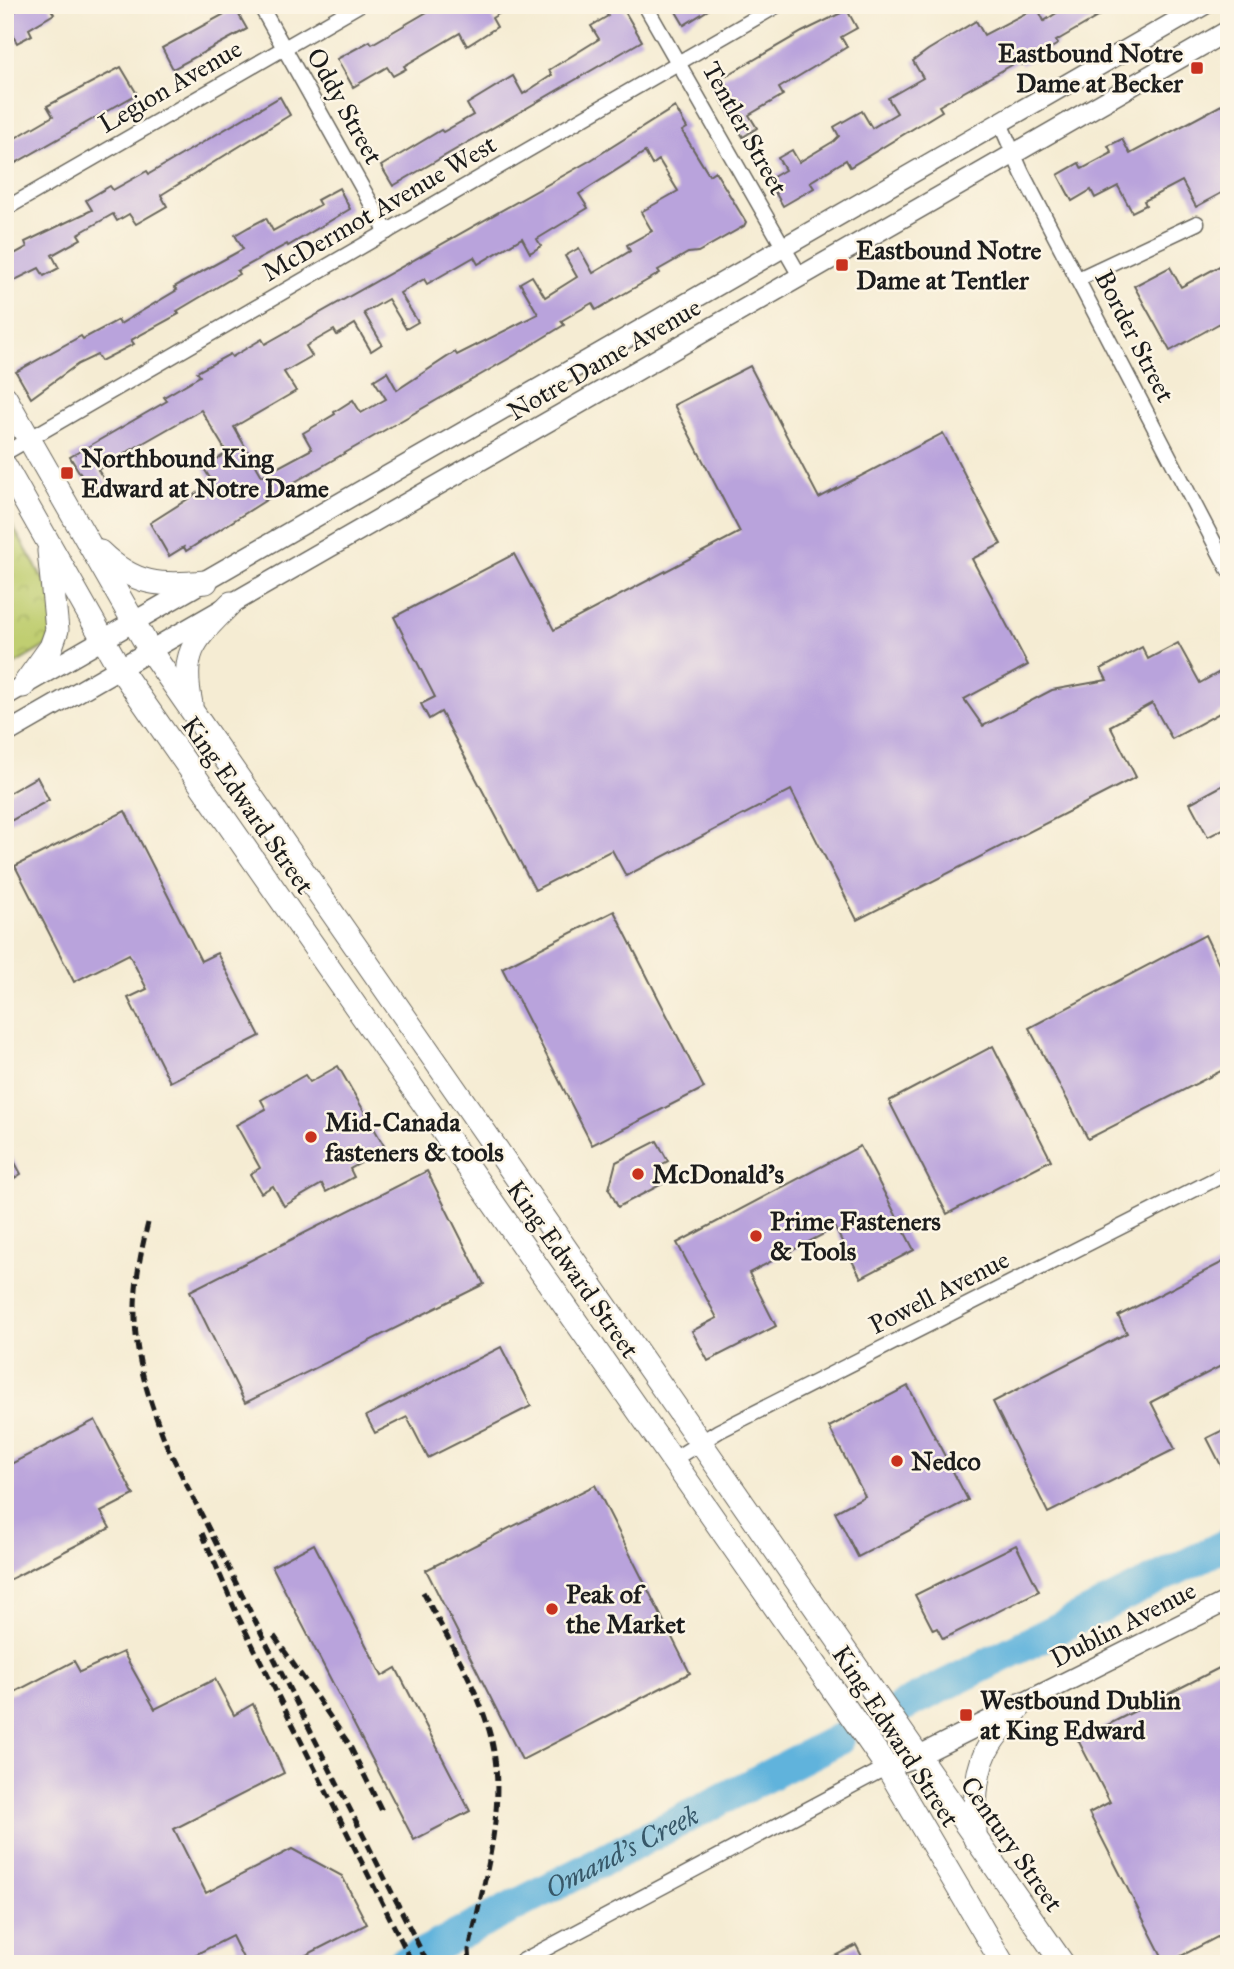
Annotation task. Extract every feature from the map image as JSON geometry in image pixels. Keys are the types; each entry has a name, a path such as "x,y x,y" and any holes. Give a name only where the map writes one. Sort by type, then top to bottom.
{"main road":[{"name":"Notre Dame Avenue","path":"14,691 1000,123 1175,12 1204,5"},
{"name":"Notre Dame Avenue","path":"5,734 1229,30"},
{"name":"King Edward Street","path":"5,397 151,652 804,1591 916,1757"},
{"name":"King Edward Street","path":"5,466 120,669 887,1767 1003,1964"},
{"path":"85,537 128,576 166,585 206,582"},
{"path":"14,691 51,647 57,630 48,541"},
{"path":"192,710 185,676 188,660 199,636 231,603"},
{"path":"549,1282 577,1264"},
{"path":"778,1609 804,1591"},
{"name":"Dublin Avenue","path":"887,1767 916,1757 1229,1600"},
{"path":"975,1839 978,1777 990,1744 1022,1704"},
{"name":"Century Street","path":"916,1757 1063,1964"}],"street":[{"name":"Oddy Street","path":"260,5 387,232"},
{"name":"Legion Avenue","path":"5,209 359,5"},
{"name":"Tentler Street","path":"645,5 800,276"},
{"name":"McDermot Avenue West","path":"5,453 778,5"},
{"name":"Border Street","path":"1000,123 1013,154 1229,571"},
{"path":"1078,279 1197,223"},
{"name":"Powell Avenue","path":"674,1459 700,1442 1229,1172"},
{"name":"Dublin Avenue","path":"517,1964 887,1767"}],"green space":[{"path":"5,513 65,617 59,638 5,670"}],"building":[{"path":"28,5 48,5 54,14 29,29 32,35 17,43 5,22 5,16"},
{"path":"439,5 513,5 492,18 497,27 467,46 460,33 404,66 406,69 393,76 387,67 353,87 337,59 370,41 372,44"},
{"path":"621,5 642,41 393,186 381,166 441,130 443,132 473,115 467,104 513,76 523,94 552,75 549,70 599,39 591,26"},
{"path":"672,5 716,5 684,25"},
{"path":"1069,5 1118,5 1056,41 1058,44 1022,65 1019,61 939,106 942,111 850,167 846,160 810,182 814,188 783,206 768,180 785,170 778,158 792,150 799,162 834,141 839,136 834,127 862,111 872,128 897,113 888,98 923,78 913,61 928,50 976,21 984,35 1037,7 1044,21"},
{"path":"235,8 247,29 173,69 162,48"},
{"path":"847,10 857,28 841,37 847,47 779,88 783,95 749,115 757,128 743,137 712,84 802,32"},
{"path":"121,67 137,94 5,169 5,144 53,116 47,106"},
{"path":"280,97 290,115 161,195 167,206 136,224 129,214 117,221 113,214 78,234 81,239 52,255 59,268 44,276 39,268 5,285 5,259 27,247 25,242 92,210 86,200 110,186 113,190 147,171 149,174"},
{"path":"1229,101 1229,189 1196,207 1182,181 1144,201 1146,205 1132,212 1118,186 1095,198 1091,190 1072,201 1058,175 1079,163 1082,169 1112,153 1108,146 1122,139 1130,154"},
{"path":"675,107 687,128 682,131 709,175 715,171 746,222 744,226 698,252 688,253 658,270 660,273 596,310 592,303 561,321 564,325 293,483 186,551 184,547 169,556 150,523 213,483 203,467 227,453 201,410 98,470 107,484 92,493 70,457 167,401 164,397 200,376 197,372 230,354 232,357 262,339 265,344 591,160","holes":["645,152 652,165 659,160 678,191 641,212 652,231 627,245 630,251 593,273 579,248 565,256 577,277 545,297 532,276 520,283 538,314 457,355 455,352 397,390 387,372 374,380 386,399 361,413 353,400 303,433 312,449 262,476 234,427 296,391 284,372 312,356 306,346 334,330 337,335 355,324 371,351 382,344 364,313 388,299 406,329 418,322 400,293 424,279 427,284 474,257 478,264 522,238 530,253 541,246 537,239 588,208 579,194"]},
{"path":"339,188 350,209 288,246 287,244 237,271 239,274 177,311 179,314 131,340 134,344 101,361 97,355 78,364 31,398 16,372 81,336 83,339 118,320 120,324 177,290 174,287 243,249 235,235 249,227 266,218 273,231 320,205 317,200"},
{"path":"1229,261 1229,318 1170,351 1134,286 1170,267 1181,287"},
{"path":"750,366 819,498 943,433 1001,544 972,559 1028,665 964,699 983,726 1052,690 1107,680 1101,669 1142,647 1148,659 1178,643 1200,683 1223,670 1229,680 1229,708 1172,739 1152,703 1110,726 1136,777 857,920 791,790 626,876 612,850 535,890 441,712 429,719 421,704 435,697 394,617 514,554 554,630 740,532 674,405"},
{"path":"37,777 49,800 5,824 5,795"},
{"path":"1229,782 1229,826 1208,837 1190,803"},
{"path":"125,811 201,961 217,953 260,1036 170,1082 128,998 147,989 129,954 74,982 15,866"},
{"path":"614,911 704,1088 592,1145 502,968"},
{"path":"1205,935 1229,985 1229,1067 1088,1139 1029,1028"},
{"path":"993,1046 1051,1160 947,1214 889,1101"},
{"name":"Mid-Canada fasteners & tools","path":"338,1066 386,1149 350,1169 354,1177 326,1192 322,1184 284,1206 273,1186 261,1193 250,1174 260,1168 236,1125 266,1109 261,1100 305,1075 310,1082"},
{"name":"McDonald's","path":"657,1141 668,1161 659,1166 666,1182 618,1207 609,1189 616,1162"},
{"path":"5,1144 21,1174 5,1184"},
{"path":"860,1146 914,1250 861,1278 835,1228 749,1273 776,1326 708,1361 692,1331 717,1318 677,1243"},
{"path":"427,1171 484,1284 245,1403 190,1291"},
{"path":"1229,1259 1229,1362 1151,1402 1175,1449 1048,1513 993,1402 1127,1333 1118,1316"},
{"path":"501,1347 531,1406 428,1458 407,1417 375,1433 366,1416"},
{"name":"Nedco","path":"908,1386 968,1500 858,1557 835,1512 865,1496 829,1427"},
{"path":"95,1420 134,1495 101,1512 110,1528 5,1582 5,1467"},
{"path":"1229,1427 1229,1481 1207,1438"},
{"name":"Peak of the Market","path":"595,1485 690,1673 522,1760 426,1570"},
{"path":"314,1544 382,1676 396,1668 470,1811 414,1840 272,1566"},
{"path":"1016,1545 1039,1591 943,1639 937,1628 933,1630 915,1595"},
{"path":"123,1652 155,1709 215,1679 234,1715 253,1704 284,1773 174,1829 206,1893 292,1849 342,1876 367,1924 289,1964 246,1964 232,1936 177,1964 10,1964 5,1954 5,1697 74,1661 80,1672"},
{"path":"1229,1663 1229,1931 1166,1964 1089,1813 1110,1802 1078,1740"},
{"path":"856,1945 866,1964 819,1964"}],"waterway":[{"name":"Omand's Creek","path":"903,1706 1229,1543"},
{"name":"Omand's Creek","path":"402,1964 839,1739"}],"railway":[{"path":"148,1223 136,1284 135,1311 140,1362 155,1416 167,1446 428,1964"},
{"path":"202,1533 236,1612 413,1964"},
{"path":"423,1592 475,1692 488,1727 494,1754 497,1782 493,1839 469,1950 470,1964"},
{"path":"274,1636 349,1744 382,1811"}],"place":[{"name":"Eastbound Notre Dame at Becker","path":"1197,68"},
{"name":"Eastbound Notre Dame at Tentler","path":"842,265"},
{"name":"Northbound King Edward at Notre Dame","path":"67,473"},
{"name":"Mid-Canada fasteners & tools","path":"311,1137"},
{"name":"McDonald's","path":"638,1174"},
{"name":"Prime Fasteners & Tools","path":"756,1236"},
{"name":"Nedco","path":"897,1461"},
{"name":"Peak of the Market","path":"552,1609"},
{"name":"Westbound Dublin at King Edward","path":"966,1715"}]}
